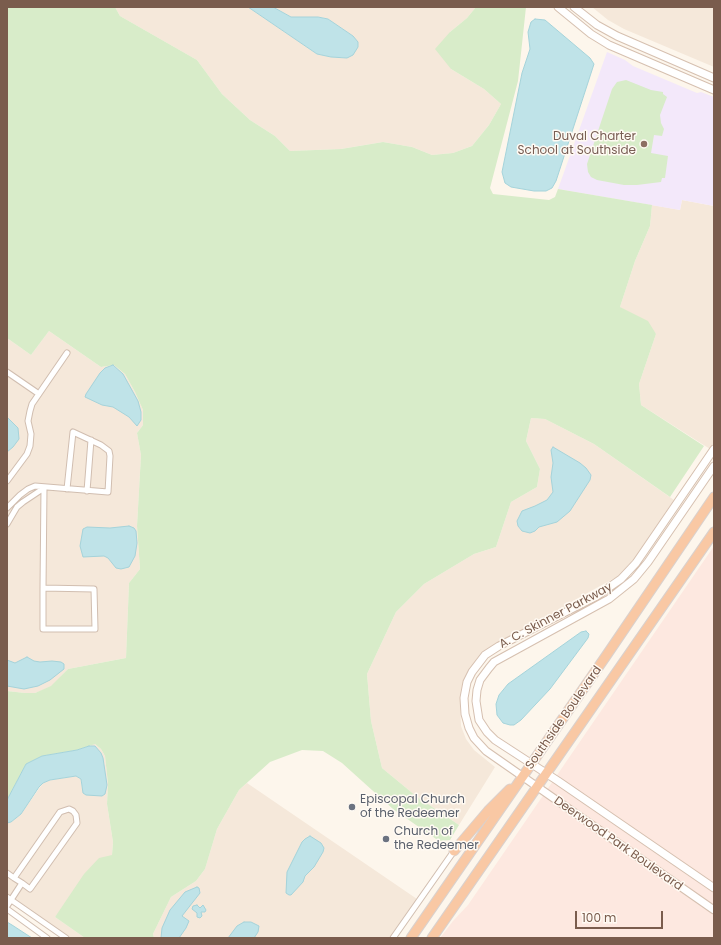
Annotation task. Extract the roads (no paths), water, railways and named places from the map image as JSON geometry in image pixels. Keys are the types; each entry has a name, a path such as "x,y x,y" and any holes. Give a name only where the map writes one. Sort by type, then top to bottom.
{"highway":[{"name":"Southside Boulevard","path":"411,938 714,497"},
{"name":"Southside Boulevard","path":"432,938 714,532"},
{"path":"454,851 488,811 523,777"}],"main road":[{"path":"558,7 591,34 610,45 714,90"},
{"path":"574,7 616,36 714,78"},
{"name":"A. C. Skinner Parkway","path":"523,777 486,751 478,743 470,731 466,719 464,698 467,682 472,672 482,658 494,648 595,597 621,579 636,563 714,449"},
{"name":"A. C. Skinner Parkway","path":"532,764 495,740 482,726 477,713 476,701 477,690 482,677 491,665 600,605 627,587 648,562 714,466"},
{"name":"Deerwood Park Boulevard","path":"532,764 714,888"},
{"name":"Deerwood Park Boulevard","path":"523,777 714,910"}],"street":[{"path":"7,481 27,454 30,446 28,421 30,411 39,394 67,353"},
{"path":"7,372 39,394"},
{"path":"7,508 20,495 35,486 44,488 108,492 110,456 105,448 73,432 68,489"},
{"path":"87,490 91,440"},
{"path":"7,524 17,507 44,488"},
{"path":"43,588 94,589 95,629 43,629 43,588 44,488"},
{"path":"7,873 14,878 22,883 30,889 77,823 76,814 73,811 69,809 60,812 14,878"},
{"path":"393,938 454,851"},
{"path":"7,906 9,898 22,883"},
{"path":"9,898 66,938"},
{"path":"7,910 47,938"}],"water":[{"path":"248,7 273,7 291,17 318,17 328,19 353,36 358,42 358,47 353,55 347,58 317,54"},
{"path":"535,19 545,20 590,58 594,64 556,181 552,188 546,191 534,191 511,187 505,183 502,172 522,73 530,49 528,32 531,22"},
{"path":"113,365 123,374 138,401 141,412 141,420 137,426 129,417 113,407 102,405 85,397 100,373 105,368"},
{"path":"7,417 18,428 19,439 7,452"},
{"path":"553,447 586,468 591,475 590,480 570,511 557,522 539,527 530,533 522,531 518,526 517,521 522,511 547,500 553,492 551,477 553,463 551,450"},
{"path":"129,526 134,528 136,531 137,543 135,556 129,567 121,569 116,568 108,558 104,556 83,557 80,546 83,529 87,527 110,528"},
{"path":"586,631 589,634 588,638 550,689 521,720 514,725 503,723 497,715 496,704 499,695 508,684 581,632"},
{"path":"27,657 34,661 40,662 61,662 64,664 64,669 50,680 38,686 24,689 7,686 7,660 15,663"},
{"path":"89,746 95,746 103,758 107,785 105,794 102,796 86,795 83,793 81,779 76,776 50,780 43,783 39,787 21,814 11,822 7,823 7,800 26,764 42,756 77,750"},
{"path":"310,836 321,843 324,848 323,852 314,867 305,876 303,882 291,895 289,895 286,893 287,872 302,842"},
{"path":"197,887 199,888 200,893 182,916 189,921 179,938 161,938 162,928 170,910 185,892"},
{"path":"197,905 200,908 203,905 206,910 205,912 201,912 202,916 200,918 197,917 197,913 192,909 193,906"},
{"path":"7,922 12,925 32,938 7,938"},
{"path":"244,922 251,922 259,926 258,932 254,938 228,938 237,926"}],"place":[{"name":"Duval Charter School at Southside","path":"644,144"},
{"name":"Episcopal Church of the Redeemer","path":"352,807"},
{"name":"Church of the Redeemer","path":"386,839"}]}
